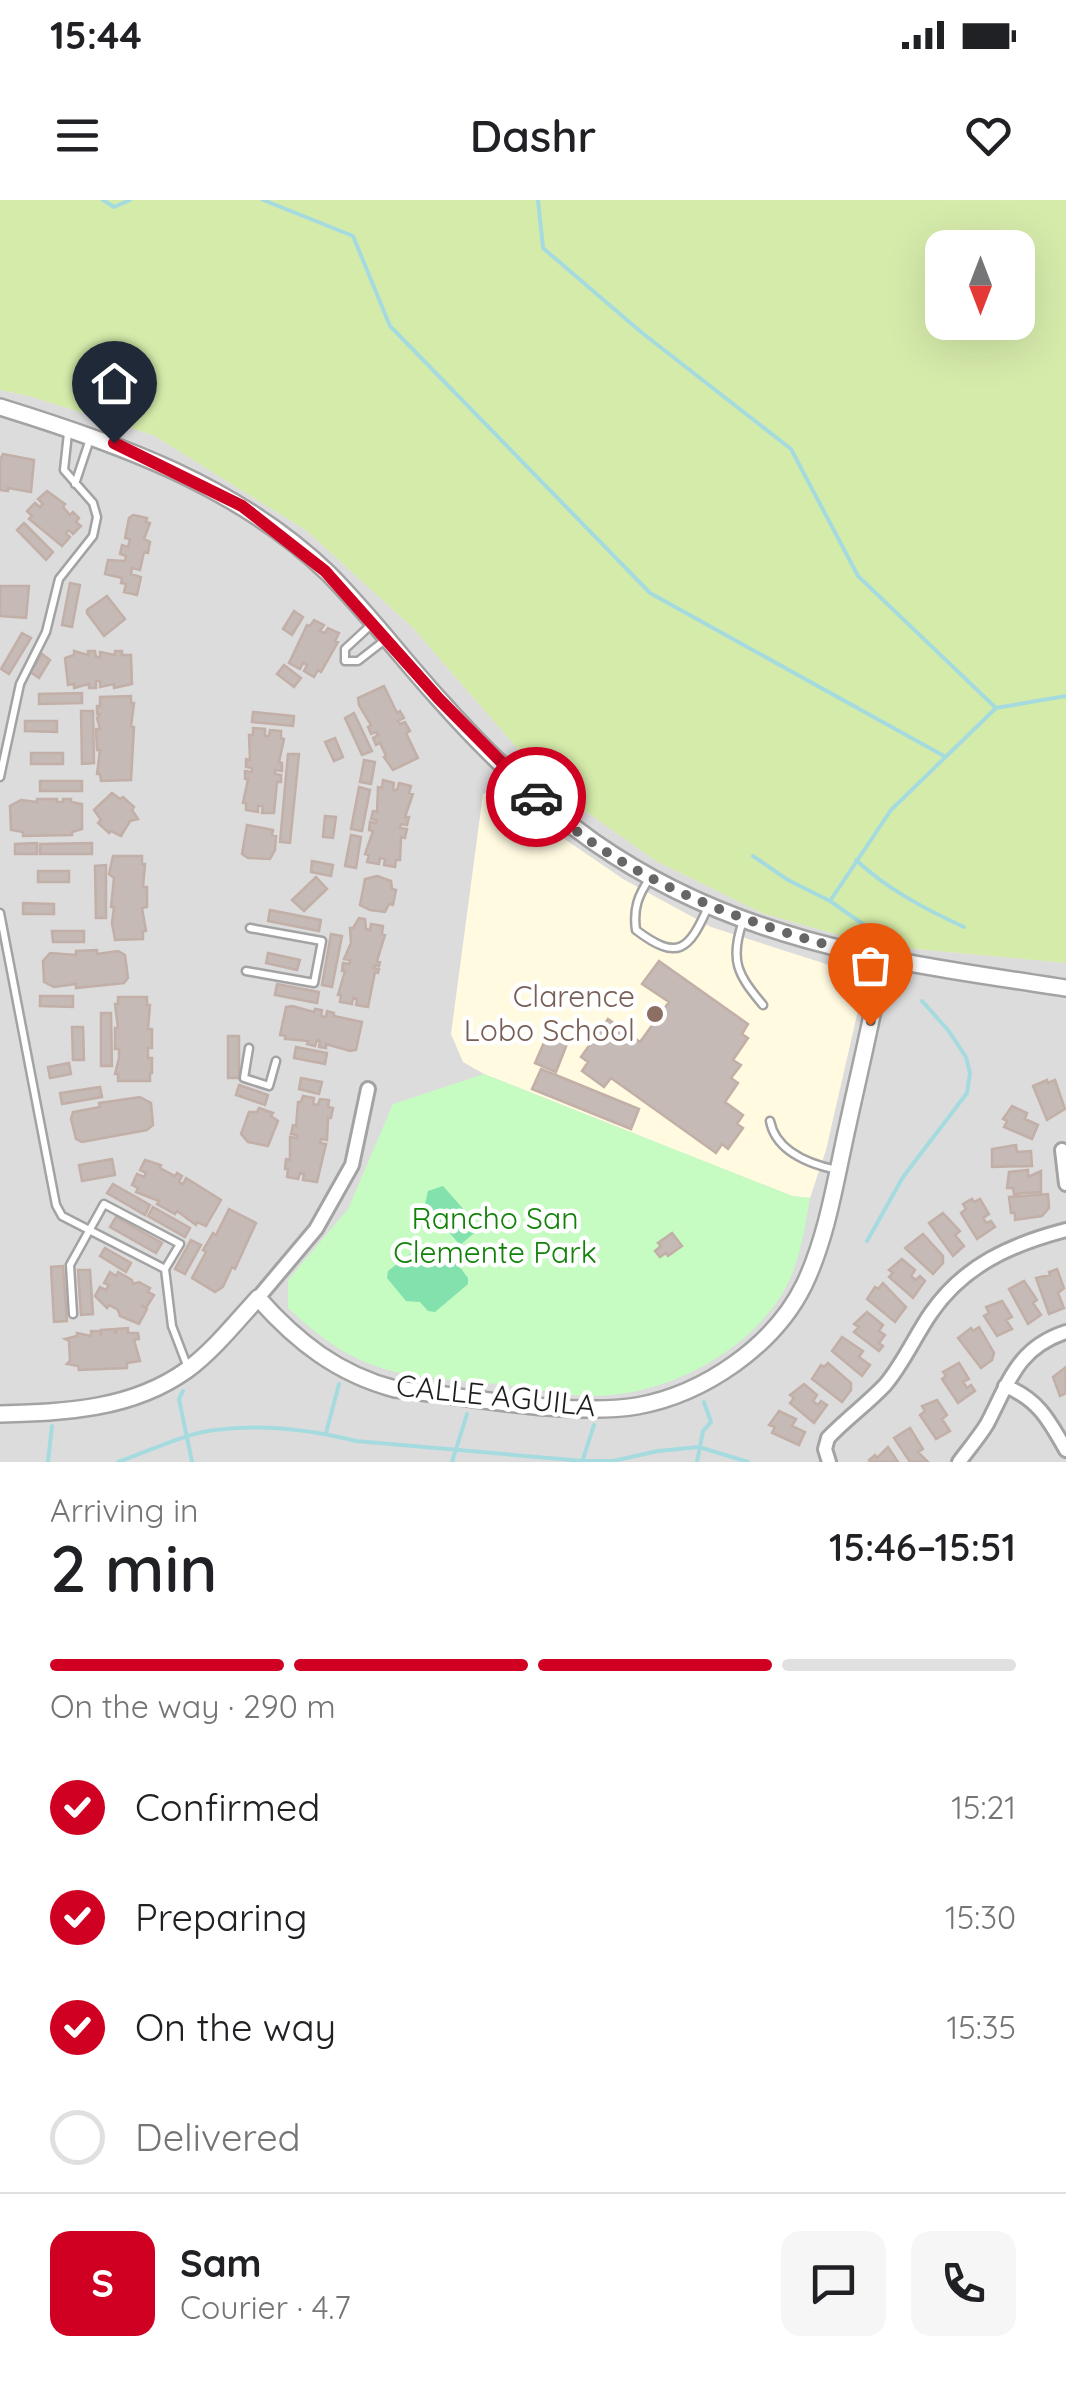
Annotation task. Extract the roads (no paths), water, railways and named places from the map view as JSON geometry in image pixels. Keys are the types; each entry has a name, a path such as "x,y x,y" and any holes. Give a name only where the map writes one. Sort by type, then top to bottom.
{"street":[{"path":"0,406 91,435 242,506 325,571 489,752 548,808 650,876 743,920 883,960 1066,988"},
{"name":"CALLE AGUILA","path":"258,1298 288,1332 339,1369 395,1389 574,1408 637,1406 714,1377 760,1342 784,1315 814,1260 838,1170 883,960"},
{"path":"0,1414 76,1412 126,1400 188,1369 258,1298 316,1228 352,1165 368,1089"},
{"path":"1062,1150 1066,1184"},
{"path":"827,1457 832,1434 886,1383 933,1310 958,1280 988,1258 1032,1238 1066,1230"},
{"path":"958,1462 984,1429 1019,1360 1041,1342 1066,1332"},
{"path":"1005,1386 1025,1394 1042,1409 1066,1450"}],"lane":[{"path":"0,777 4,743 20,684 46,632 59,579 93,536 97,517 92,504 64,470 69,428"},
{"path":"74,484 91,435"},
{"path":"374,622 345,649 346,662 358,661 387,638"},
{"path":"650,876 633,914 636,930 651,942 670,949 688,944 696,936 708,906"},
{"path":"0,913 56,1205 62,1216 165,1269"},
{"path":"743,920 737,938 736,968 763,1006"},
{"path":"246,972 314,984 322,942 250,928"},
{"path":"249,1048 244,1078 269,1086 276,1061"},
{"path":"770,1121 773,1134 783,1146 812,1164 838,1170"},
{"path":"73,1314 70,1265 104,1204 180,1244 165,1269 172,1326 188,1369"}],"waterway":[{"path":"103,200 114,207 130,200"},
{"path":"263,200 353,236 390,326 650,593 944,756"},
{"path":"538,200 543,248 641,332 791,449 858,576 996,708"},
{"path":"830,901 891,810 996,708 1066,696"},
{"path":"753,856 880,936"},
{"path":"856,860 907,898 964,927"},
{"path":"867,1241 903,1177 967,1093 970,1073 966,1057 922,1001"},
{"path":"326,1433 339,1384"},
{"path":"183,1391 179,1399 192,1462"},
{"path":"697,1462 703,1431 711,1422 704,1402"},
{"path":"452,1462 467,1414"},
{"path":"582,1462 594,1425"},
{"path":"48,1462 52,1426"},
{"path":"118,1462 192,1435 250,1428 583,1461 613,1461 699,1447 748,1462"}],"place":[{"name":"Clarence Lobo School","path":"655,1014"}],"park label":[{"name":"Rancho San Clemente Park","path":"495,1236"}]}
